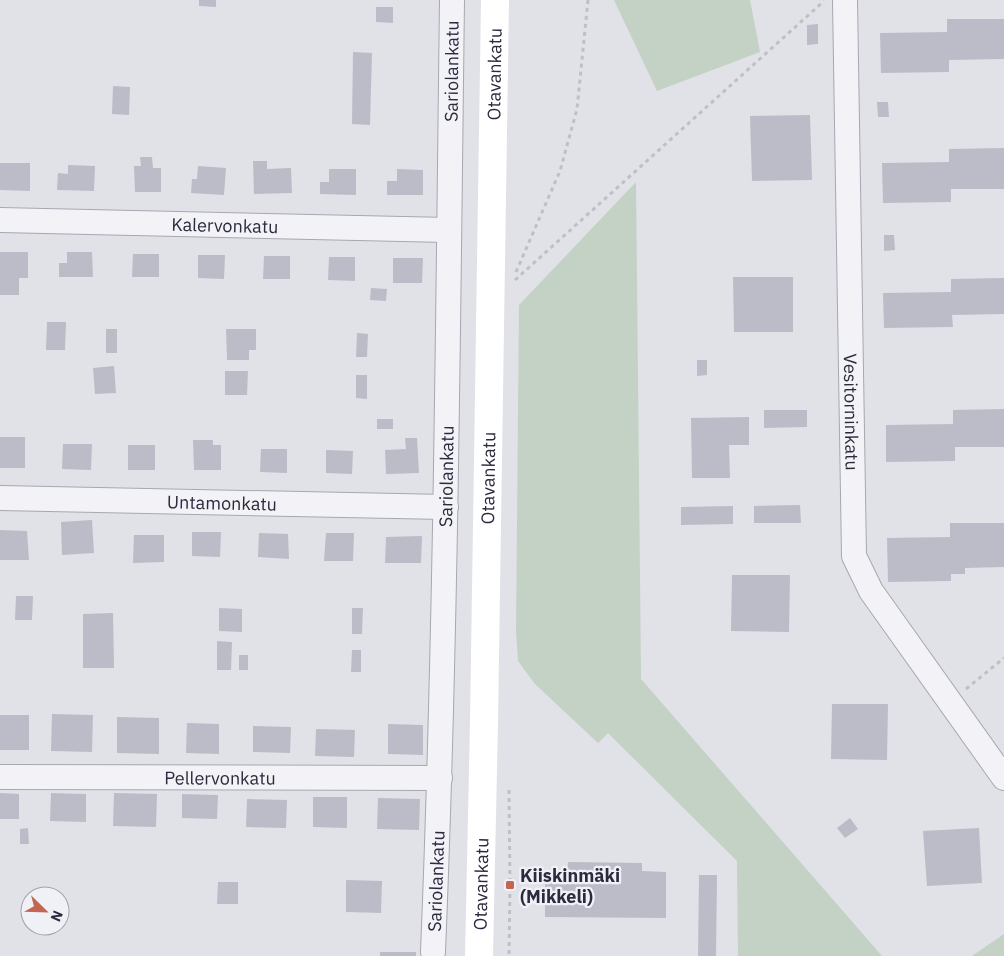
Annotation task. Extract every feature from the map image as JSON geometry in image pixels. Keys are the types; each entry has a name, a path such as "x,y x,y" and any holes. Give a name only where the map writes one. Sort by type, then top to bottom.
{"main road":[{"name":"Otavankatu","path":"479,956 496,0"}],"street":[{"name":"Sariolankatu","path":"433,952 440,778 446,507 452,0"},
{"name":"Vesitorninkatu","path":"845,0 854,556 870,590 1004,778"},
{"name":"Kalervonkatu","path":"0,220 449,230"},
{"name":"Untamonkatu","path":"0,498 446,507"},
{"name":"Pellervonkatu","path":"0,777 440,778"}],"path":[{"path":"588,0 577,109 560,171 511,284 824,0"},
{"path":"950,701 1004,658"}],"green space":[{"path":"614,0 750,0 760,52 657,91"},
{"path":"636,182 641,679 882,956 738,956 737,861 608,733 598,743 535,684 518,661 516,632 519,305"},
{"path":"1004,934 1004,956 972,956"}],"building":[{"path":"199,0 216,0 216,7 199,6"},
{"path":"376,7 393,7 393,23 376,22"},
{"path":"947,19 1004,19 1004,59 949,60 949,72 881,73 880,33 947,32"},
{"path":"818,24 818,44 807,45 807,25"},
{"path":"353,52 372,53 370,125 352,124"},
{"path":"113,86 130,87 129,115 112,114"},
{"path":"877,102 888,102 889,117 878,117"},
{"path":"810,115 812,180 752,181 750,116"},
{"path":"1004,148 1004,189 951,189 951,202 883,203 882,163 949,162 949,149"},
{"path":"140,157 152,157 153,168 161,168 161,192 135,192 134,166 141,166"},
{"path":"253,161 267,161 267,169 291,168 292,193 254,194"},
{"path":"0,163 30,163 30,191 0,190"},
{"path":"68,165 95,166 94,191 57,190 58,173 68,174"},
{"path":"198,166 226,168 224,195 191,193 192,179 197,179"},
{"path":"329,169 356,169 356,195 320,194 320,182 329,182"},
{"path":"397,169 423,170 423,195 387,195 387,181 397,181"},
{"path":"884,235 894,235 895,250 884,251"},
{"path":"0,252 28,252 28,278 19,278 19,295 0,295"},
{"path":"67,252 92,252 93,277 59,277 59,263 67,263"},
{"path":"133,254 159,254 159,277 132,277"},
{"path":"198,255 225,255 224,279 198,278"},
{"path":"264,256 290,256 290,279 263,279"},
{"path":"329,257 355,257 355,281 328,280"},
{"path":"393,258 423,258 422,283 393,283"},
{"path":"733,277 793,277 793,332 734,332"},
{"path":"1004,278 1004,314 952,315 953,327 884,328 883,293 951,292 951,279"},
{"path":"371,288 387,289 386,301 370,300"},
{"path":"47,322 66,322 65,350 46,350"},
{"path":"106,329 117,329 117,353 106,353"},
{"path":"226,329 256,329 256,350 249,350 249,360 227,360"},
{"path":"357,333 368,334 367,357 356,357"},
{"path":"697,360 707,360 707,375 697,376"},
{"path":"114,366 116,393 95,394 93,368"},
{"path":"225,371 248,371 247,395 225,395"},
{"path":"356,375 367,375 367,399 356,398"},
{"path":"1004,409 1004,447 955,447 955,461 886,462 886,425 953,424 953,410"},
{"path":"764,410 807,410 807,427 764,428"},
{"path":"749,417 749,445 729,445 730,478 692,478 691,418"},
{"path":"377,419 393,419 393,429 377,429"},
{"path":"0,437 25,437 25,468 0,468"},
{"path":"405,438 417,438 419,473 386,474 385,450 406,449"},
{"path":"193,440 213,440 213,445 221,445 221,470 194,470"},
{"path":"63,444 92,444 91,470 62,469"},
{"path":"128,445 155,445 155,470 128,470"},
{"path":"261,449 287,449 287,473 260,472"},
{"path":"326,450 353,451 352,474 326,473"},
{"path":"800,505 801,523 754,523 754,506"},
{"path":"733,506 733,524 681,525 681,507"},
{"path":"92,520 94,553 62,555 61,522"},
{"path":"950,523 1004,523 1004,567 965,568 965,574 951,574 951,581 888,582 887,538 950,537"},
{"path":"0,530 27,531 29,560 0,560"},
{"path":"192,532 221,532 220,557 192,556"},
{"path":"259,533 288,534 289,559 258,557"},
{"path":"326,533 354,533 353,561 324,561"},
{"path":"134,535 164,535 164,562 133,563"},
{"path":"422,536 421,563 385,563 386,537"},
{"path":"732,575 790,575 789,632 731,631"},
{"path":"16,596 33,596 32,620 15,620"},
{"path":"219,608 242,609 242,632 219,631"},
{"path":"352,608 363,608 362,634 352,634"},
{"path":"113,613 114,668 83,668 83,614"},
{"path":"217,641 232,642 231,670 217,670"},
{"path":"352,650 361,650 361,672 351,672"},
{"path":"239,655 248,655 248,670 239,670"},
{"path":"832,704 888,704 887,760 831,759"},
{"path":"52,714 93,715 92,752 51,751"},
{"path":"0,715 29,715 29,750 0,750"},
{"path":"117,717 159,718 159,754 117,753"},
{"path":"187,723 219,724 219,754 186,753"},
{"path":"388,724 423,725 423,755 388,754"},
{"path":"253,726 291,727 290,753 253,752"},
{"path":"316,729 355,730 354,757 315,756"},
{"path":"0,793 19,794 19,819 0,819"},
{"path":"51,793 86,794 86,822 50,821"},
{"path":"114,793 157,794 156,827 113,826"},
{"path":"182,794 218,795 217,819 182,818"},
{"path":"313,797 347,797 347,828 313,827"},
{"path":"378,798 420,799 419,830 377,829"},
{"path":"247,799 287,800 286,828 246,827"},
{"path":"850,818 858,829 845,838 837,828"},
{"path":"28,828 29,844 20,844 20,829"},
{"path":"979,828 982,883 927,886 923,831"},
{"path":"568,862 642,863 642,871 666,872 666,918 545,917 545,871 567,872"},
{"path":"699,875 717,875 716,956 698,956"},
{"path":"346,880 382,881 381,913 346,912"},
{"path":"218,882 238,882 238,904 217,904"},
{"path":"380,952 416,952 416,956 380,956"}],"place":[{"name":"Kiiskinmäki (Mikkeli)","path":"510,885"}]}
